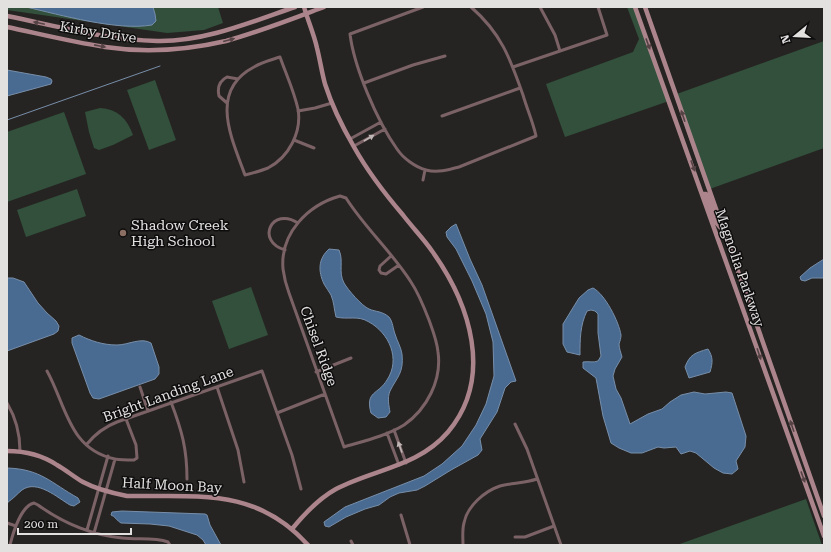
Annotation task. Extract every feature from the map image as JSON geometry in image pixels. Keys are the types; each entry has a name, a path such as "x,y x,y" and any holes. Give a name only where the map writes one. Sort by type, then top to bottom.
{"main road":[{"name":"Kirby Drive","path":"7,16 114,38 158,41 197,37 248,24 295,7"},
{"path":"292,528 311,507 331,492 355,481 406,463 424,453 439,441 454,424 464,406 470,391 473,375 474,354 472,339 461,306 444,269 432,250 377,182 350,139 332,103 325,83 317,47 304,7"},
{"name":"Kirby Drive","path":"7,27 106,47 142,50 175,49 226,41 324,7"},
{"name":"Magnolia Parkway","path":"635,7 824,536"},
{"path":"642,7 651,35 655,39"},
{"name":"Magnolia Parkway","path":"645,7 824,516"},
{"path":"174,40 175,49"},
{"path":"703,194 706,194 716,222 724,232"},
{"name":"Half Moon Bay","path":"7,451 20,451 35,455 55,463 82,482 127,496 211,497 236,501 268,512 292,528 308,545"}],"street":[{"path":"423,7 350,34 355,61 364,84 381,122 397,149 413,164 426,170 447,171 536,136 513,67 506,51 480,15 470,7"},
{"path":"540,7 560,50"},
{"path":"513,67 607,35 598,7"},
{"path":"364,84 413,65 445,56"},
{"path":"280,57 298,112 298,127 294,140 286,154 278,162 268,168 245,175 228,123 227,103 230,92 238,79 255,66 280,57"},
{"path":"227,103 219,96 219,84 227,77 238,79"},
{"path":"442,116 520,88"},
{"path":"298,112 332,103"},
{"path":"350,139 381,122"},
{"path":"354,146 385,129"},
{"path":"294,140 314,148"},
{"path":"424,180 426,170"},
{"name":"Chisel Ridge","path":"387,433 344,447 316,372 285,280 283,268 286,244 292,230 298,222 316,205 327,199 340,196 346,198 391,256"},
{"path":"285,250 278,248 271,242 269,235 271,225 277,220 287,217 298,222"},
{"path":"399,265 386,274 381,273 379,270 380,266 391,256 399,265 416,290 427,313 436,341 439,362 436,380 427,401 414,417 387,433 399,465"},
{"path":"316,372 351,358"},
{"path":"47,371 55,386 68,421 77,434 94,450 115,459 134,460 137,458 136,445 126,419"},
{"name":"Bright Landing Lane","path":"87,444 103,429 126,419 262,371 277,413"},
{"path":"140,387 148,410"},
{"path":"217,387 238,450 244,482"},
{"path":"301,489 292,455 277,413 325,394"},
{"path":"171,402 180,426 186,451 187,479"},
{"path":"7,403 15,417 20,442 20,451"},
{"path":"515,424 527,448 561,545"},
{"path":"394,430 406,463"},
{"path":"87,530 108,456"},
{"path":"94,533 115,459"},
{"path":"463,545 464,522 466,514 479,499 495,488 527,482 537,478"},
{"path":"10,545 16,526 26,506 31,503 36,503 60,519 94,533 122,538 160,540 169,544"},
{"path":"401,515 410,545"},
{"path":"7,523 16,526"},
{"path":"515,537 525,537 554,526"}],"green space":[{"path":"7,7 218,7 223,23 204,30 167,33 7,10"},
{"path":"627,7 635,7 669,101 565,137 546,84 633,52 639,39"},
{"path":"824,41 824,148 707,190 674,95"},
{"path":"155,80 176,140 149,150 127,90"},
{"path":"100,108 111,110 121,116 128,124 133,135 99,150 94,148 85,112"},
{"path":"64,112 86,174 7,202 7,132"},
{"path":"77,189 86,216 26,237 17,210"},
{"path":"251,287 268,335 229,349 212,301"},
{"path":"806,499 822,545 677,545"}],"water":[{"path":"26,7 153,7 156,21 152,25 122,26 72,18"},
{"path":"7,70 46,77 52,81 51,84 7,96"},
{"path":"456,224 482,285 516,381 511,382 505,388 497,412 480,439 482,450 478,455 417,490 399,493 390,497 379,505 346,517 329,527 325,526 324,522 345,507 424,476 442,464 462,446 476,425 486,404 494,376 493,342 486,314 472,281 456,249 447,237 446,232"},
{"path":"329,249 339,250 342,279 352,294 369,309 389,317 392,323 401,351 402,366 389,394 388,402 390,412 386,417 378,418 371,413 370,401 373,394 383,385 391,372 393,355 391,347 382,333 369,322 357,318 336,317 332,298 324,284 320,270 321,261"},
{"path":"824,259 824,278 812,278 805,281 801,280 800,277"},
{"path":"7,278 13,278 24,282 38,303 56,321 59,326 58,331 54,334 7,351"},
{"path":"593,288 598,291 607,302 620,329 621,338 619,346 622,357 613,376 616,389 621,398 630,424 648,414 662,409 681,395 694,392 705,394 726,392 732,393 746,436 745,447 736,461 738,469 732,474 723,473 714,468 696,453 690,451 681,454 676,447 658,447 642,453 631,453 611,443 603,416 596,378 583,368 583,362 598,361 601,356 598,333 598,314 595,311 587,311 580,338 580,355 567,352 563,344 563,324 579,298 588,290"},
{"path":"79,335 93,341 117,345 147,341 151,343 159,367 159,374 155,379 99,399 93,398 72,343 72,338"},
{"path":"708,349 712,360 710,372 689,378 685,367 689,359 696,353"},
{"path":"7,468 29,471 37,474 78,498 80,502 74,506 70,505 41,488 28,487 8,502 7,505"},
{"path":"122,511 205,514 207,515 210,525 221,545 206,545 197,535 169,526 121,523 111,515 112,512"}],"waterway":[{"path":"7,120 160,66"}],"place":[{"name":"Shadow Creek High School","path":"123,233"}]}
